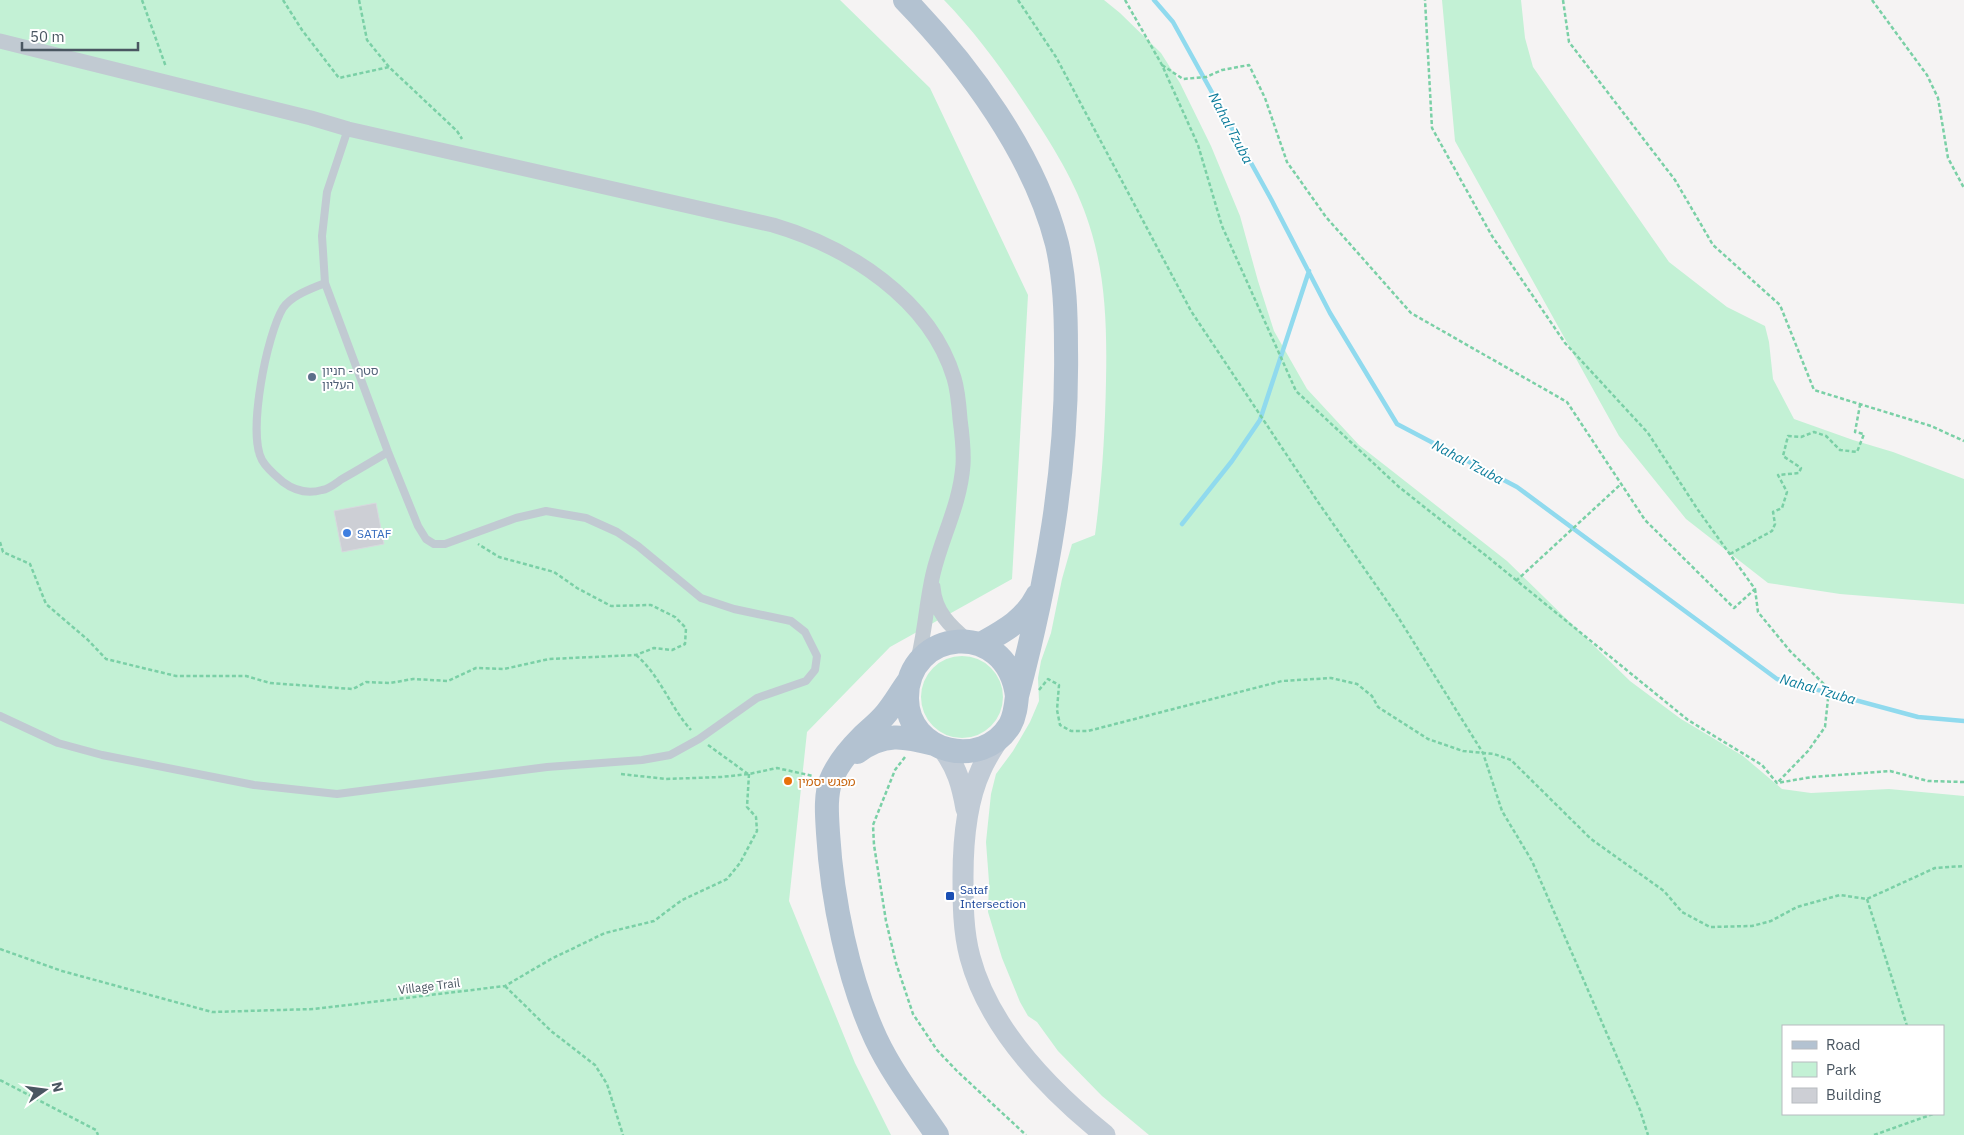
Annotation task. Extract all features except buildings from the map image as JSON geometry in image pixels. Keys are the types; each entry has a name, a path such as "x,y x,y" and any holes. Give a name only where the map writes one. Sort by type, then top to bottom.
{"main road":[{"path":"905,0 967,73 1008,134 1041,198 1057,245 1065,297 1066,399 1057,509 1044,577 1028,694 1016,710 1010,725 1000,737 974,785 967,817 963,864 963,919 969,956 981,990 999,1023 1021,1054 1105,1135"},
{"path":"974,643 1006,630 1026,613 1040,591 1044,577"},
{"path":"937,1135 905,1088 877,1041 849,962 830,864 827,819 828,800 836,773 862,737 886,715 927,654 939,646 953,641 974,643 993,650 1003,659 1011,670 1016,682 1028,694"},
{"path":"913,673 907,700 911,718 920,733 938,746 951,759 958,774 967,817"},
{"path":"836,773 862,749 890,737 906,737 957,752 972,751 987,746 1000,737"}],"street":[{"path":"0,41 348,129 773,224 798,232 837,250 869,271 897,293 917,313 937,340 954,379 964,448 961,481 951,522 935,566 928,598 925,628 913,673"},
{"path":"935,566 932,580 936,606 951,627 974,643"}],"lane":[{"path":"0,716 58,743 102,755 254,784 338,794 547,768 642,760 670,755 699,739 757,698 806,681 814,670 817,656 805,632 791,621 734,609 702,598 638,546 616,532 586,518 546,511 516,518 445,544 434,544 426,539 418,526 388,452 326,283 322,236 327,192 348,129"},
{"path":"326,283 301,293 284,306 275,325 270,339 256,418 257,441 262,460 290,488 304,492 324,490 388,452"}],"path":[{"path":"142,0 172,84"},
{"path":"283,0 302,30 339,78 389,67"},
{"path":"360,0 367,40 389,67 458,131 471,156"},
{"path":"1018,0 1056,57 1191,311 1318,502 1398,617 1483,753 1502,812 1532,861 1583,983 1640,1110 1648,1135"},
{"path":"1125,0 1162,65 1198,145 1222,226 1296,391 1399,487 1688,720 1762,765 1777,783"},
{"path":"1425,0 1432,128 1492,236 1565,343 1648,433 1698,510 1755,589 1758,612 1790,651 1829,689 1825,727 1808,751 1777,783"},
{"path":"1563,0 1569,42 1675,180 1713,244 1780,305 1814,390 1931,426 1964,440"},
{"path":"1872,0 1928,75 1938,98 1948,158 1964,188"},
{"path":"1162,65 1183,80 1206,78 1222,70 1249,65 1265,98 1287,162 1326,217 1404,306 1411,313 1566,402 1645,520 1734,608 1755,589"},
{"path":"1730,554 1772,531 1775,524 1773,512 1782,508 1787,492 1778,475 1799,473 1801,468 1783,456 1788,436 1801,437 1814,432 1826,436 1840,450 1857,452 1864,434 1855,432 1860,405"},
{"path":"1516,581 1621,484"},
{"path":"0,542 3,552 30,564 46,604 88,640 106,660 176,676 246,676 270,683 353,689 366,682 390,683 413,679 448,681 476,668 504,669 548,659 636,655 654,648 672,650 685,644 686,628 675,617 650,605 611,606 577,588 554,572 498,557 478,544 465,546 460,539"},
{"path":"636,655 646,663 678,716 699,739 749,774"},
{"path":"1028,694 1048,679 1060,685 1057,710 1060,725 1071,731 1088,731 1282,681 1331,678 1357,684 1372,696 1378,707 1428,739 1462,750 1494,754 1511,760 1591,839 1664,891 1682,912 1710,927 1752,926 1770,921 1797,907 1840,895 1866,899 1935,868 1964,866"},
{"path":"938,746 919,748 904,758 895,770 873,825 874,845 894,955 913,1014 937,1050 1026,1135"},
{"path":"616,774 666,779 749,774 777,768 836,773"},
{"path":"1777,783 1812,777 1890,771 1928,781 1964,782"},
{"name":"Village Trail","path":"0,948 62,971 212,1012 314,1009 505,986 551,959 605,933 654,921 682,900 727,879 740,863 757,831 756,817 747,807 749,774"},
{"path":"1866,899 1907,1025"},
{"path":"505,986 551,1031 595,1065 607,1084 623,1135"},
{"path":"0,1080 96,1130 98,1135"},
{"path":"1874,1135 1930,1115"}],"green space":[{"path":"0,0 840,0 930,88 1028,295 1012,579 890,647 807,732 789,901 855,1063 891,1135 0,1135"},
{"path":"944,0 1104,0 1161,53 1180,83 1211,146 1240,216 1274,331 1307,389 1359,445 1507,561 1630,681 1681,719 1743,756 1782,789 1811,793 1889,789 1964,796 1964,1135 1149,1135 1102,1096 1058,1051 1037,1022 1028,1016 1020,1002 1002,958 988,912 989,882 986,842 991,794 996,774 1013,751 1030,722 1039,701 1038,678 1041,661 1051,633 1062,579 1072,544 1095,535 1106,400 1105,307 1097,252 1087,218 1074,186 1049,142 1011,83 979,40"},
{"path":"1442,0 1521,0 1525,38 1533,67 1669,262 1727,307 1765,326 1769,342 1773,379 1794,419 1893,452 1964,479 1964,604 1840,594 1768,583 1686,519 1619,436 1455,141"},
{"path":"962,656 978,659 991,668 1000,681 1003,697 1000,713 991,726 978,735 962,738 946,735 933,726 924,713 921,697 924,681 933,668 946,659"}],"waterway":[{"name":"Nahal Tzuba","path":"1154,0 1173,22 1271,199 1330,313 1397,424 1517,487 1777,679 1918,717 1964,721"},
{"path":"1182,524 1232,461 1260,420 1309,271"}],"place":[{"name":"סטף - חניון העליון","path":"312,377"},
{"name":"SATAF","path":"347,533"},
{"name":"מפגש יסמין","path":"788,781"},
{"name":"Sataf Intersection","path":"950,896"}]}
